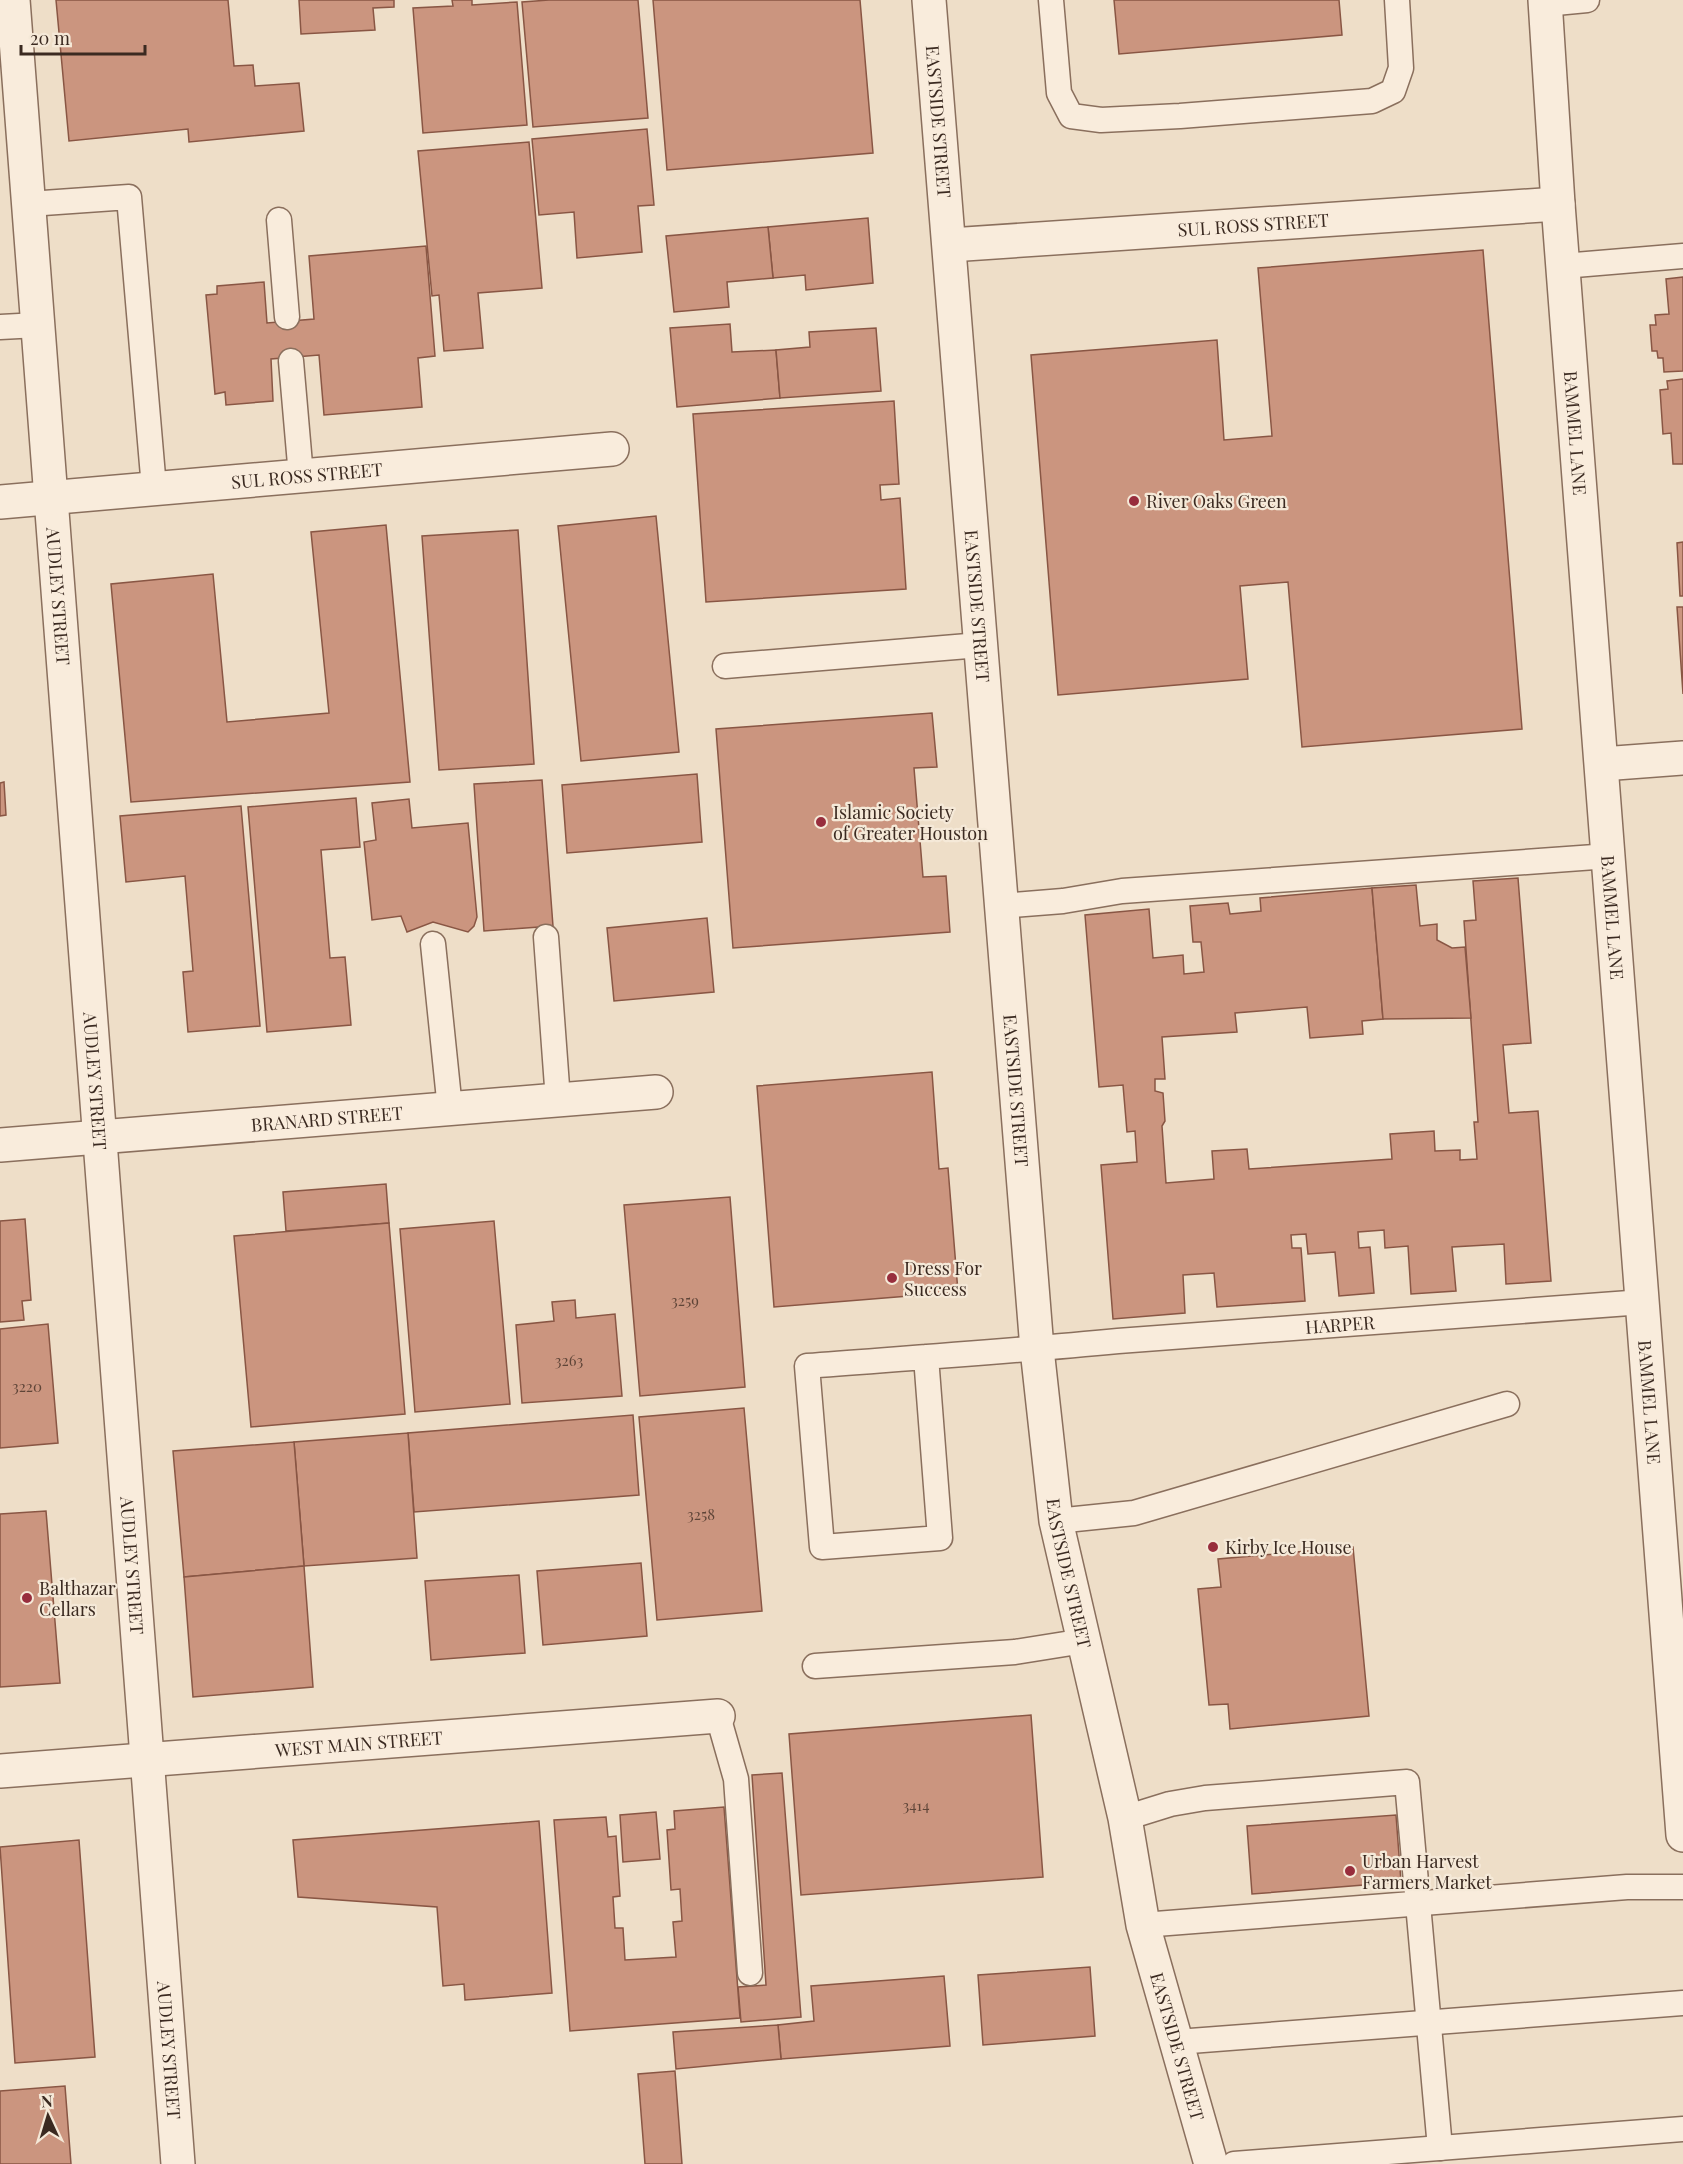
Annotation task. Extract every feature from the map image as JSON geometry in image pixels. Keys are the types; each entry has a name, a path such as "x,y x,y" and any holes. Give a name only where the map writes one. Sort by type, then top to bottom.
{"street":[{"name":"AUDLEY STREET","path":"13,0 178,2164"},
{"name":"EASTSIDE STREET","path":"929,0 1037,1349 1056,1521 1125,1818 1143,1925 1211,2164"},
{"name":"BAMMEL LANE","path":"1545,2 1558,204 1683,1835"},
{"name":"SUL ROSS STREET","path":"950,245 1558,204"},
{"name":"SUL ROSS STREET","path":"0,502 612,449"},
{"path":"1602,764 1683,758"},
{"name":"BRANARD STREET","path":"0,1145 656,1092"},
{"name":"WEST MAIN STREET","path":"0,1771 718,1716"}],"lane":[{"path":"1051,0 1059,93 1071,116 1101,120 1372,101 1394,91 1401,68 1397,0"},
{"path":"1545,2 1587,0"},
{"path":"29,204 129,196 154,488"},
{"path":"279,220 287,317"},
{"path":"1563,267 1683,256"},
{"path":"0,327 38,325"},
{"path":"291,361 301,476"},
{"path":"725,666 980,645"},
{"path":"1001,906 1063,901 1122,891 1609,856"},
{"path":"546,937 558,1100"},
{"path":"433,945 450,1109"},
{"name":"HARPER","path":"926,1357 940,1538 822,1547 807,1366 1643,1302"},
{"path":"1056,1521 1134,1513 1507,1404"},
{"path":"815,1666 1015,1652 1084,1641"},
{"path":"718,1716 735,1779 750,1973"},
{"path":"1125,1818 1178,1802 1205,1798 1407,1782 1440,2148"},
{"path":"1143,1925 1627,1887 1683,1887"},
{"path":"1177,2042 1683,2004"},
{"path":"1234,2164 1683,2128"}],"building":[{"path":"56,0 228,0 234,66 253,65 255,86 299,83 304,131 189,142 188,129 69,141"},
{"path":"299,0 394,0 394,7 373,8 375,30 301,34"},
{"path":"452,0 472,0 472,5 517,2 527,125 423,133 413,8 453,6"},
{"path":"638,0 648,118 533,127 522,2"},
{"path":"653,0 860,0 873,153 667,170"},
{"path":"1114,0 1339,0 1342,35 1119,54"},
{"path":"647,129 654,205 638,206 642,252 577,258 574,212 539,215 532,139"},
{"path":"529,142 542,288 478,293 483,348 444,351 439,295 432,296 418,151"},
{"path":"868,218 873,283 806,290 805,275 773,278 768,227"},
{"path":"768,227 773,278 727,282 729,307 674,312 666,236"},
{"path":"426,246 435,356 418,358 422,407 324,415 319,355 271,359 273,401 226,405 225,392 215,394 206,295 217,294 217,286 264,282 267,323 314,319 309,256"},
{"path":"1483,250 1522,729 1302,747 1288,582 1240,586 1248,679 1058,695 1031,355 1217,340 1224,440 1272,436 1258,268"},
{"path":"1683,277 1683,371 1664,372 1663,358 1658,358 1657,351 1652,351 1650,325 1656,325 1655,315 1669,314 1666,279"},
{"path":"730,324 732,352 776,350 780,398 677,407 670,328"},
{"path":"876,328 881,391 780,398 776,350 810,347 809,332"},
{"path":"1683,379 1683,464 1673,464 1671,433 1663,434 1660,390 1668,389 1667,381"},
{"path":"894,401 899,484 880,485 881,500 900,498 906,589 706,602 693,414"},
{"path":"656,516 679,752 581,761 558,526"},
{"path":"386,525 410,782 131,802 111,584 213,574 227,722 329,713 311,532"},
{"path":"518,530 534,764 439,770 422,536"},
{"path":"1683,542 1683,596 1680,596 1677,543"},
{"path":"1677,607 1683,607 1683,694"},
{"name":"Islamic Society of Greater Houston","path":"932,713 937,767 914,768 923,877 946,876 950,932 733,948 716,729"},
{"path":"697,774 702,842 567,853 562,785"},
{"path":"542,780 553,926 484,931 474,784"},
{"path":"4,782 6,815 0,816 0,783"},
{"path":"356,798 360,847 321,850 330,958 345,957 351,1025 267,1032 248,807"},
{"path":"409,799 412,828 468,823 477,917 474,926 468,932 433,922 407,932 401,916 372,920 364,842 376,840 372,803"},
{"path":"241,806 260,1026 188,1032 183,972 193,971 185,876 126,882 120,816"},
{"path":"1518,878 1531,1043 1503,1045 1509,1113 1538,1111 1551,1281 1506,1284 1504,1244 1452,1247 1456,1291 1411,1294 1408,1246 1385,1248 1384,1230 1358,1232 1359,1248 1370,1247 1374,1293 1339,1296 1335,1252 1308,1254 1306,1234 1291,1235 1292,1248 1301,1248 1305,1301 1217,1307 1214,1273 1183,1275 1185,1313 1113,1319 1101,1165 1137,1162 1135,1131 1127,1132 1123,1085 1099,1087 1085,915 1149,909 1153,958 1183,955 1184,974 1204,972 1201,942 1193,942 1190,906 1228,903 1230,914 1261,911 1260,898 1372,888 1383,1019 1362,1021 1363,1034 1310,1038 1307,1007 1235,1013 1237,1032 1162,1037 1165,1079 1155,1079 1155,1091 1163,1093 1165,1121 1162,1126 1166,1183 1214,1179 1212,1151 1247,1149 1249,1169 1392,1159 1390,1134 1434,1131 1435,1151 1460,1150 1460,1160 1477,1159 1474,1122 1478,1122 1464,921 1476,920 1473,881"},
{"path":"1416,885 1420,926 1437,924 1437,940 1452,948 1465,947 1471,1018 1383,1019 1372,888"},
{"path":"707,918 714,992 614,1001 607,928"},
{"path":"932,1072 939,1169 948,1168 958,1292 774,1307 757,1086"},
{"path":"386,1184 389,1223 286,1231 283,1192"},
{"path":"730,1197 745,1387 640,1396 624,1205"},
{"path":"25,1219 31,1300 22,1301 24,1320 0,1322 0,1221"},
{"path":"494,1221 510,1404 415,1412 400,1229"},
{"path":"389,1223 405,1414 251,1427 234,1236"},
{"path":"575,1300 576,1318 615,1314 622,1396 522,1403 516,1325 554,1321 552,1302"},
{"path":"48,1324 58,1443 0,1448 0,1329"},
{"path":"744,1408 762,1611 657,1620 639,1417"},
{"path":"633,1415 639,1495 414,1512 408,1433"},
{"path":"408,1433 417,1558 304,1566 294,1442"},
{"path":"294,1442 304,1566 184,1577 173,1451"},
{"name":"Balthazar Cellars","path":"46,1511 60,1683 0,1687 0,1514"},
{"path":"1353,1547 1369,1716 1230,1729 1228,1704 1209,1705 1198,1589 1221,1587 1218,1559"},
{"path":"641,1563 647,1636 543,1645 537,1571"},
{"path":"304,1566 313,1687 193,1697 184,1577"},
{"path":"519,1575 525,1653 431,1660 425,1581"},
{"path":"1031,1715 1043,1877 801,1895 789,1734"},
{"path":"782,1773 801,2017 741,2022 738,1987 766,1985 752,1775"},
{"path":"724,1807 740,2018 570,2031 554,1820 606,1817 608,1837 616,1836 620,1896 613,1897 615,1928 623,1928 625,1960 676,1957 673,1922 682,1921 680,1889 671,1890 667,1830 675,1829 674,1811"},
{"path":"656,1812 660,1859 623,1862 620,1815"},
{"path":"1396,1815 1401,1882 1252,1894 1247,1826"},
{"path":"539,1821 552,1993 465,2000 464,1984 443,1986 437,1907 298,1897 293,1840"},
{"path":"79,1840 95,2057 15,2063 0,1847"},
{"path":"1090,1967 1095,2036 983,2045 978,1975"},
{"path":"944,1976 950,2046 781,2059 778,2025 814,2021 811,1986"},
{"path":"778,2025 781,2059 676,2069 673,2032"},
{"path":"675,2071 682,2164 645,2164 638,2074"},
{"path":"65,2086 71,2164 0,2164 0,2091"}],"place":[{"name":"River Oaks Green","path":"1134,501"},
{"name":"Islamic Society of Greater Houston","path":"821,822"},
{"name":"Dress For Success","path":"892,1278"},
{"name":"Kirby Ice House","path":"1213,1547"},
{"name":"Balthazar Cellars","path":"27,1598"},
{"name":"Urban Harvest Farmers Market","path":"1350,1871"}]}
